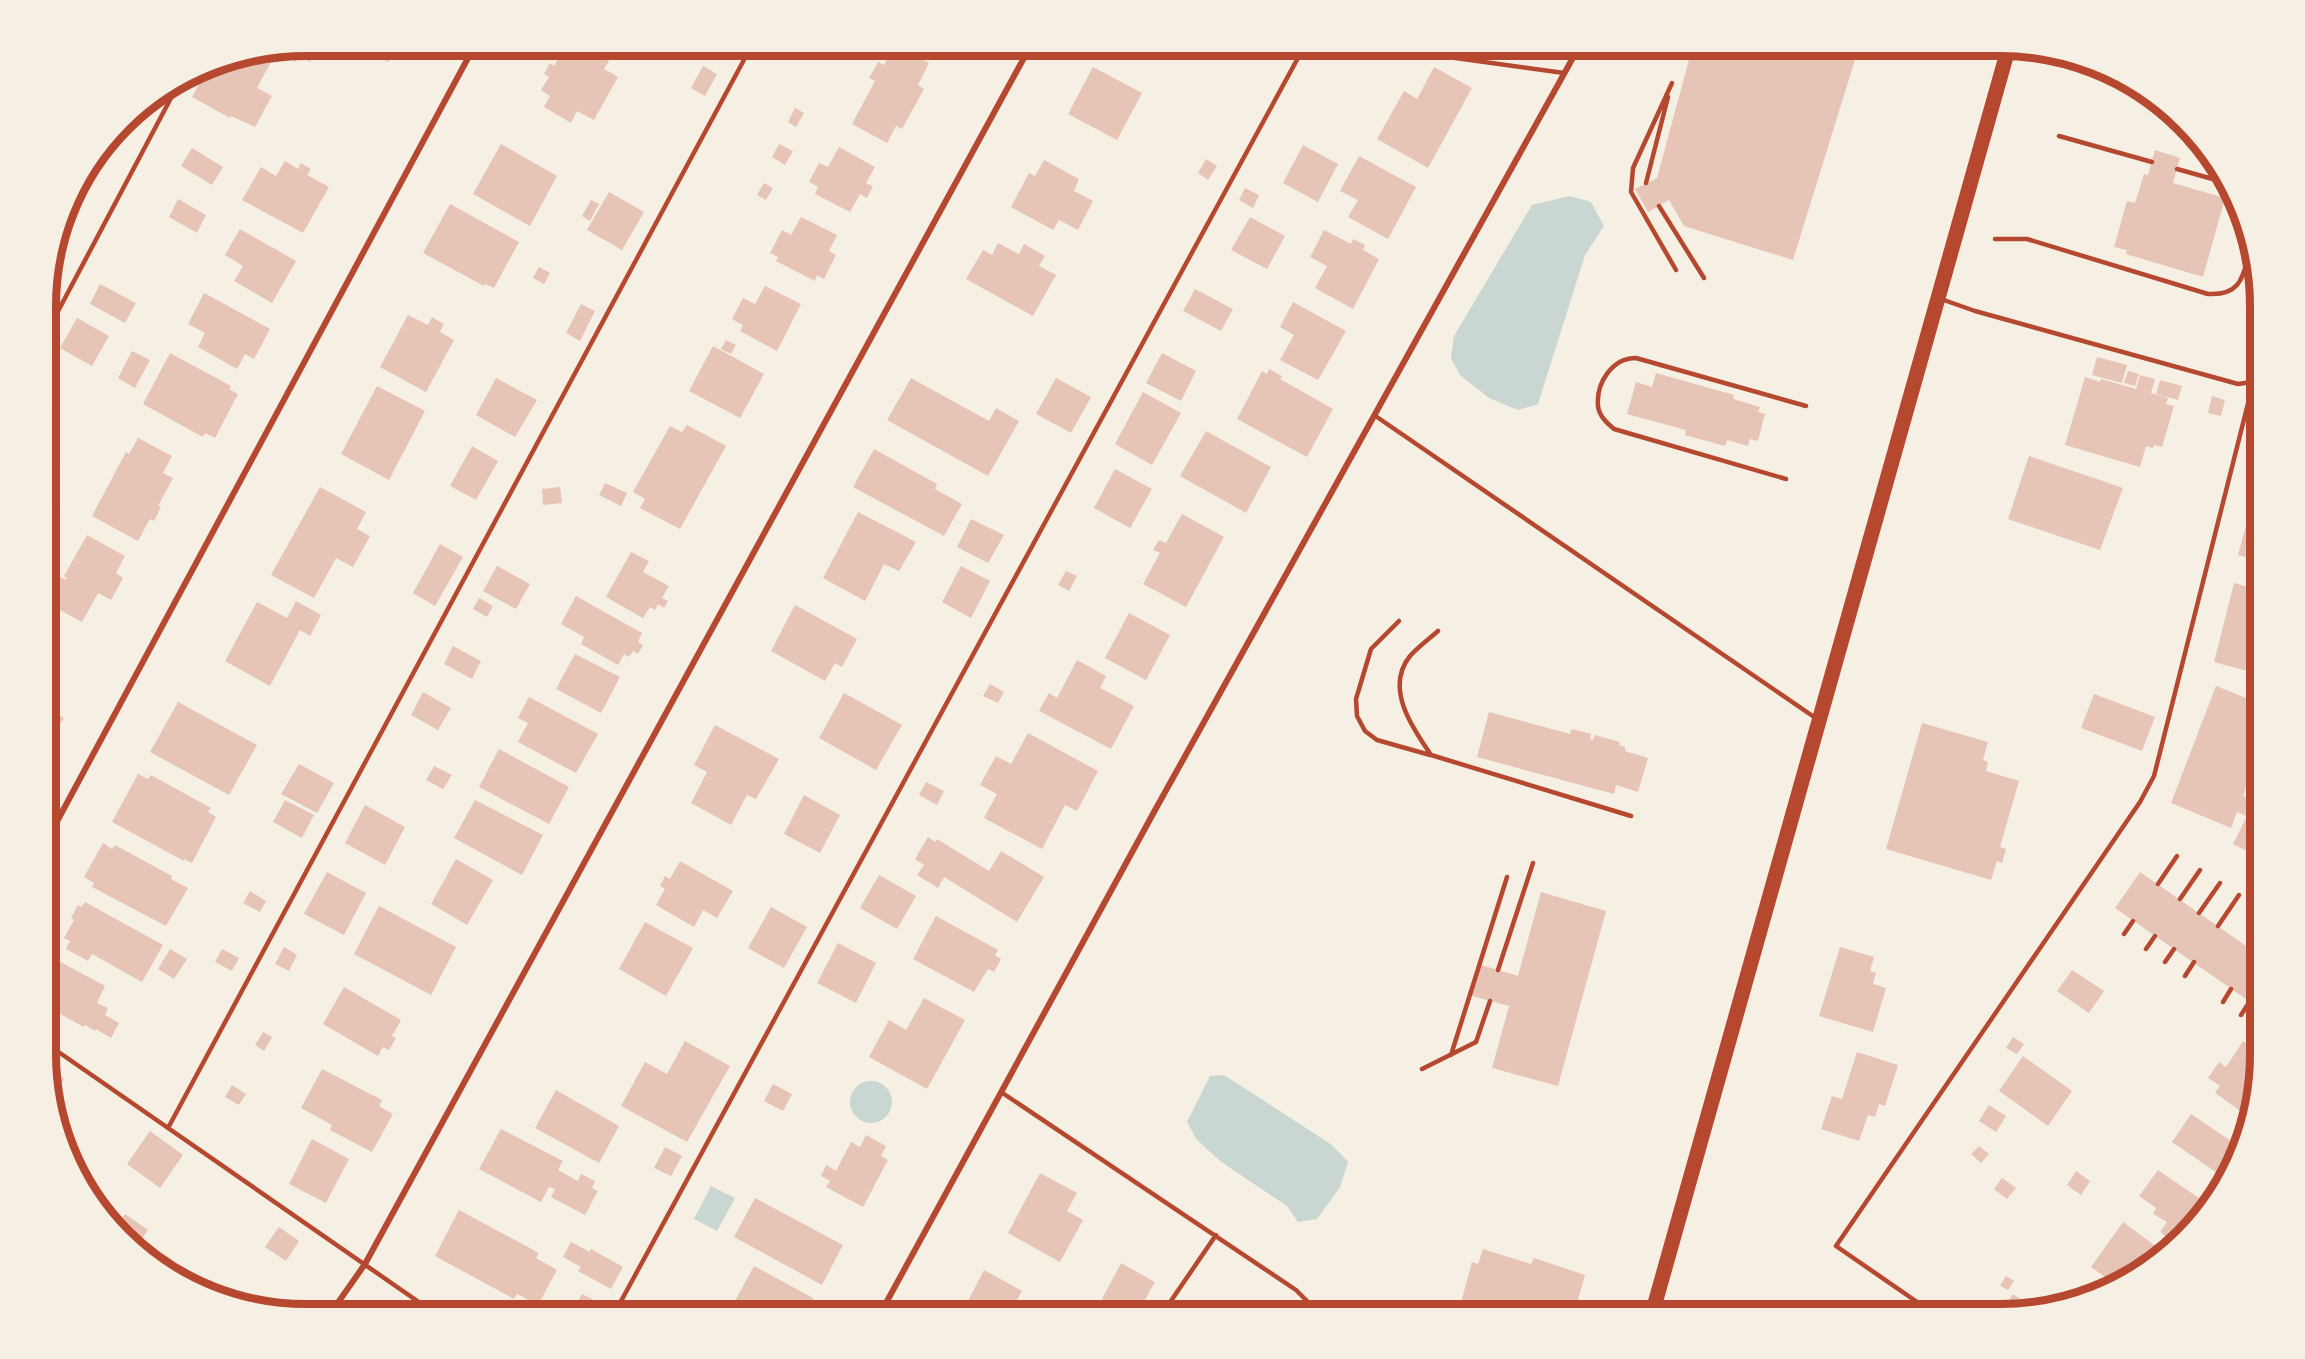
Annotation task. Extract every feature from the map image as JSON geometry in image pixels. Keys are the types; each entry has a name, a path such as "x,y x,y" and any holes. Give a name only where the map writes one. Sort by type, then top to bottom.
{"main road":[{"path":"1655,1304 2006,56"}],"street":[{"path":"56,823 469,56"},
{"path":"337,1304 364,1264 1025,56"},
{"path":"885,1304 1574,56"}],"lane":[{"path":"168,1128 746,56"},
{"path":"619,1304 1299,56"},
{"path":"1441,56 1564,73"},
{"path":"1646,183 1672,83 1633,168 1630,192 1676,270"},
{"path":"56,315 174,93"},
{"path":"2059,136 2152,162"},
{"path":"2177,169 2216,180"},
{"path":"1659,206 1704,278"},
{"path":"1995,239 2027,239 2208,294 2219,294 2231,290 2241,282 2246,264"},
{"path":"1938,298 1975,311 2238,384 2250,383"},
{"path":"1786,479 1614,429 1603,419 1598,406 1601,389 1610,369 1627,358 1636,358 1806,406"},
{"path":"1919,1304 1836,1246 2140,802 2154,776 2250,409"},
{"path":"1374,415 1819,721"},
{"path":"1399,621 1371,649 1356,699 1357,716 1365,731 1377,740 1631,816"},
{"path":"1431,755 1404,710 1400,692 1403,670 1409,657 1438,631"},
{"path":"2158,884 2177,856"},
{"path":"1498,970 1533,863"},
{"path":"2180,899 2200,870"},
{"path":"1451,1055 1507,877"},
{"path":"2199,913 2220,883"},
{"path":"2218,926 2239,895"},
{"path":"2124,934 2133,921"},
{"path":"2146,949 2155,936"},
{"path":"2166,962 2174,949"},
{"path":"2185,976 2194,962"},
{"path":"2223,1002 2231,989"},
{"path":"1422,1069 1476,1042 1490,1001"},
{"path":"2241,1015 2250,1001"},
{"path":"56,1050 422,1304"},
{"path":"1001,1092 1296,1290 1310,1304"},
{"path":"1169,1304 1216,1236"}],"shaded area":[{"path":"1570,196 1591,202 1604,226 1585,255 1538,404 1518,410 1489,398 1460,375 1451,358 1454,336 1532,205"},
{"path":"1224,1075 1332,1145 1348,1162 1340,1187 1317,1219 1298,1222 1287,1206 1220,1161 1197,1140 1187,1122 1210,1076"},
{"path":"871,1081 879,1082 886,1087 891,1094 891,1110 886,1117 879,1122 871,1123 863,1122 856,1117 851,1110 850,1102 851,1094 856,1087 863,1082"},
{"path":"711,1186 735,1198 717,1231 694,1219"}],"building":[{"path":"285,56 299,56 295,62"},
{"path":"299,56 313,56 310,62"},
{"path":"377,56 391,56 388,62"},
{"path":"560,56 611,57 604,69 618,77 594,120 577,111 571,123 544,107 550,96 541,90 549,77 544,74 550,63 554,66"},
{"path":"889,56 916,56 929,63 918,85 924,89 902,129 896,126 887,143 852,124 875,81 869,78 878,62 884,65"},
{"path":"1690,56 1856,56 1793,260 1684,226 1669,200 1648,212 1635,189 1657,178"},
{"path":"265,59 271,62 257,88 272,96 255,127 231,116 230,118 192,97 203,77 210,74 256,60"},
{"path":"703,66 717,74 705,96 691,88"},
{"path":"1093,67 1142,93 1117,140 1068,114"},
{"path":"1434,67 1472,88 1428,168 1377,139 1404,91 1417,99"},
{"path":"795,108 804,113 796,127 788,122"},
{"path":"501,144 557,176 530,226 473,194"},
{"path":"779,144 793,151 785,165 772,157"},
{"path":"1303,145 1338,164 1318,202 1283,183"},
{"path":"839,147 875,167 866,183 873,186 867,198 860,194 850,212 815,194 818,187 809,182 819,163 828,167"},
{"path":"192,148 223,167 212,185 181,166"},
{"path":"2155,150 2180,158 2173,183 2225,198 2203,277 2126,254 2127,250 2114,247 2127,201 2135,203 2144,174 2148,175"},
{"path":"1359,156 1416,187 1388,239 1348,217 1358,200 1340,191"},
{"path":"1206,159 1217,166 1208,180 1198,173"},
{"path":"1044,160 1079,179 1074,191 1093,201 1078,230 1059,220 1053,230 1011,207 1029,173 1035,176"},
{"path":"285,161 298,169 301,163 311,169 307,175 329,187 303,233 242,200 261,167 276,176"},
{"path":"764,183 773,188 766,200 757,195"},
{"path":"1245,188 1259,195 1253,208 1239,200"},
{"path":"609,192 644,212 622,250 587,230"},
{"path":"178,199 206,215 197,233 169,217"},
{"path":"591,200 599,204 590,221 582,216"},
{"path":"450,204 519,242 494,288 485,284 484,286 423,253"},
{"path":"801,217 837,235 829,251 836,255 824,279 817,275 815,281 776,261 778,257 770,253 782,230 791,235"},
{"path":"1250,217 1285,236 1267,269 1231,250"},
{"path":"240,229 296,261 272,303 234,281 243,266 225,255"},
{"path":"1324,230 1351,244 1353,239 1365,245 1363,250 1379,259 1353,309 1315,288 1327,266 1310,257"},
{"path":"998,243 1019,254 1024,244 1045,256 1039,266 1056,275 1033,316 966,279 983,250 992,255"},
{"path":"539,267 550,273 544,284 533,278"},
{"path":"100,284 136,303 125,323 90,304"},
{"path":"765,286 801,304 777,351 740,331 743,325 732,319 743,298 755,304"},
{"path":"1195,289 1233,309 1221,331 1183,311"},
{"path":"204,293 270,329 254,359 245,354 237,369 198,347 205,333 188,324"},
{"path":"1293,302 1346,331 1318,380 1280,360 1294,335 1280,327"},
{"path":"581,304 595,311 580,341 566,333"},
{"path":"408,315 428,325 432,317 444,324 440,332 454,340 426,392 380,367"},
{"path":"77,318 109,336 92,366 60,348"},
{"path":"726,340 736,345 731,354 721,349"},
{"path":"713,346 764,374 740,418 689,391"},
{"path":"132,351 150,360 135,388 118,378"},
{"path":"170,353 231,386 229,389 238,394 215,438 205,433 203,437 143,404"},
{"path":"1162,353 1196,371 1181,401 1146,383"},
{"path":"2097,357 2127,365 2122,383 2092,375"},
{"path":"1269,369 1282,376 1280,379 1333,409 1307,457 1237,419 1262,371 1267,374"},
{"path":"2128,371 2139,374 2135,386 2124,383"},
{"path":"1656,373 1734,395 1733,399 1760,407 1758,412 1765,414 1758,441 1750,439 1748,446 1727,440 1725,446 1685,435 1686,430 1627,414 1636,382 1652,387"},
{"path":"2140,375 2155,379 2151,393 2168,398 2166,404 2174,406 2162,447 2146,446 2140,467 2065,445 2085,377 2136,389"},
{"path":"496,378 537,400 515,437 476,415"},
{"path":"911,378 989,421 996,408 1019,421 988,476 887,420"},
{"path":"1056,378 1091,397 1071,433 1036,414"},
{"path":"2160,380 2182,386 2178,400 2156,394"},
{"path":"377,386 425,411 389,480 341,454"},
{"path":"1143,392 1181,413 1152,465 1115,444"},
{"path":"2212,396 2225,400 2221,416 2208,413"},
{"path":"687,425 726,446 680,529 640,508 645,499 633,492 670,426 682,432"},
{"path":"1206,431 1271,467 1246,513 1180,476"},
{"path":"138,438 172,456 163,473 173,478 158,506 161,507 154,521 150,519 138,541 92,516 126,452 129,454"},
{"path":"472,446 498,461 476,500 450,486"},
{"path":"874,449 937,484 935,489 962,504 944,536 853,487"},
{"path":"2029,456 2123,488 2100,550 2008,519"},
{"path":"1115,469 1152,489 1130,528 1094,508"},
{"path":"605,483 627,493 621,506 599,495"},
{"path":"320,487 366,512 357,529 370,536 353,567 336,558 314,598 271,575"},
{"path":"560,487 562,503 543,505 542,489"},
{"path":"858,512 916,542 899,571 884,564 865,601 823,578"},
{"path":"1182,514 1224,537 1186,607 1143,584 1160,553 1153,550 1159,540 1166,543"},
{"path":"2248,518 2250,519 2250,558 2238,555"},
{"path":"971,519 1004,535 988,563 957,547"},
{"path":"87,535 125,556 116,573 123,578 111,600 98,593 82,622 56,608 56,575 66,580 64,576"},
{"path":"440,544 463,557 435,606 413,593"},
{"path":"631,552 649,561 643,572 669,586 662,598 668,601 664,608 658,604 655,610 650,607 643,618 606,597"},
{"path":"497,566 530,584 516,609 483,591"},
{"path":"961,566 990,581 971,618 942,602"},
{"path":"1066,571 1077,576 1069,591 1058,585"},
{"path":"2234,583 2250,587 2250,672 2214,662"},
{"path":"576,596 642,633 638,642 643,645 638,654 633,651 629,657 624,654 618,665 581,644 584,637 561,624"},
{"path":"479,598 493,606 487,617 473,609"},
{"path":"296,601 321,615 310,636 300,630 270,686 225,661 257,602 287,618"},
{"path":"795,605 857,639 842,667 835,663 825,681 771,651"},
{"path":"1129,613 1170,635 1146,680 1105,658"},
{"path":"453,646 481,661 472,679 444,664"},
{"path":"575,654 620,677 601,713 556,689"},
{"path":"1077,660 1106,676 1100,688 1134,706 1111,749 1039,711 1049,693 1057,698"},
{"path":"990,684 1004,692 998,703 983,696"},
{"path":"2216,686 2250,699 2250,778 2243,796 2250,799 2250,852 2233,844 2247,816 2237,812 2231,828 2171,803"},
{"path":"423,692 451,708 438,730 411,715"},
{"path":"844,693 902,725 876,770 819,738"},
{"path":"2094,694 2155,717 2142,751 2081,728"},
{"path":"529,697 598,734 576,773 518,742 528,723 518,718"},
{"path":"178,702 257,745 229,795 150,752"},
{"path":"56,711 64,718 56,732"},
{"path":"1489,712 1570,734 1572,729 1591,734 1590,739 1593,740 1595,735 1620,742 1619,745 1625,747 1625,751 1648,758 1638,792 1616,785 1614,794 1477,757"},
{"path":"1922,723 1988,742 1983,760 1988,762 1986,771 2019,781 2000,847 2006,849 2002,863 1997,861 1991,880 1886,849"},
{"path":"715,725 779,759 756,799 747,795 731,825 691,803 707,772 694,765"},
{"path":"1028,733 1098,771 1077,811 1065,805 1042,849 984,818 997,794 980,785 996,756 1011,764"},
{"path":"499,749 569,787 549,824 479,787"},
{"path":"299,764 334,783 317,813 281,794"},
{"path":"434,766 452,775 443,789 426,780"},
{"path":"138,774 148,779 151,775 211,808 208,812 216,817 192,863 184,859 184,861 112,822"},
{"path":"926,782 944,791 937,805 919,795"},
{"path":"804,795 840,815 820,853 784,834"},
{"path":"285,800 314,815 302,838 273,822"},
{"path":"475,800 543,835 522,875 454,838"},
{"path":"365,805 405,827 385,865 345,843"},
{"path":"928,837 935,842 937,839 989,871 1001,851 1044,877 1017,922 944,877 938,888 917,875 924,865 915,859"},
{"path":"103,843 112,849 115,845 172,876 171,879 188,888 166,926 92,887 94,883 84,877"},
{"path":"456,859 493,880 467,925 431,904"},
{"path":"680,861 733,891 717,918 703,910 694,927 656,905 665,889 660,886 665,876 670,879"},
{"path":"327,872 366,893 344,935 304,914"},
{"path":"2140,872 2250,949 2250,1002 2115,908"},
{"path":"879,875 916,896 897,929 860,908"},
{"path":"250,891 266,901 260,912 243,903"},
{"path":"1541,892 1606,911 1558,1086 1492,1068 1509,1006 1469,995 1478,964 1518,976"},
{"path":"85,902 163,945 142,982 92,954 88,961 66,949 70,941 64,938 74,920 71,918 78,905 81,907"},
{"path":"379,906 456,947 431,995 354,954"},
{"path":"771,907 807,927 784,968 748,948"},
{"path":"936,916 998,950 995,955 1001,959 994,972 988,969 974,992 913,959"},
{"path":"645,922 693,948 666,996 619,969"},
{"path":"838,943 876,963 856,1003 817,983"},
{"path":"284,947 297,955 289,971 275,964"},
{"path":"1840,947 1874,957 1870,971 1876,973 1873,984 1886,988 1873,1032 1819,1016"},
{"path":"170,949 187,959 174,979 158,969"},
{"path":"222,949 239,958 232,971 215,962"},
{"path":"56,960 105,986 97,1003 108,1008 105,1015 119,1023 111,1038 96,1029 95,1031 85,1025 84,1027 56,1012"},
{"path":"2072,970 2104,991 2089,1013 2057,991"},
{"path":"344,987 401,1020 392,1036 396,1038 389,1050 383,1047 378,1056 323,1024"},
{"path":"924,998 965,1020 927,1089 869,1057 889,1020 906,1030"},
{"path":"263,1032 272,1037 264,1051 255,1045"},
{"path":"2013,1037 2024,1044 2017,1054 2006,1048"},
{"path":"685,1041 730,1066 687,1142 621,1106 645,1062 667,1074"},
{"path":"2243,1041 2250,1046 2243,1113 2215,1093 2220,1086 2208,1078 2219,1062 2226,1067"},
{"path":"1857,1052 1898,1065 1885,1106 1879,1104 1875,1117 1868,1115 1859,1141 1821,1129 1832,1096 1842,1099"},
{"path":"2023,1056 2072,1091 2048,1126 1999,1091"},
{"path":"322,1069 382,1100 379,1106 393,1114 372,1152 330,1130 332,1125 301,1108"},
{"path":"56,1073 64,1079 58,1087"},
{"path":"773,1084 792,1094 783,1111 764,1101"},
{"path":"232,1085 246,1094 239,1105 225,1097"},
{"path":"556,1090 619,1126 599,1163 535,1128"},
{"path":"1989,1105 2006,1116 1996,1132 1979,1121"},
{"path":"2191,1114 2233,1142 2219,1174 2172,1142"},
{"path":"501,1129 563,1161 558,1170 578,1181 581,1174 595,1181 592,1188 598,1191 585,1215 551,1197 555,1189 549,1187 541,1202 479,1169"},
{"path":"150,1131 183,1155 160,1188 127,1164"},
{"path":"866,1135 886,1146 881,1156 888,1160 863,1207 826,1187 830,1181 821,1176 826,1165 836,1171 851,1142 860,1147"},
{"path":"312,1139 349,1159 326,1203 289,1184"},
{"path":"1979,1146 1989,1154 1981,1163 1971,1154"},
{"path":"665,1147 682,1156 671,1176 654,1168"},
{"path":"2158,1170 2202,1200 2168,1238 2160,1232 2167,1222 2153,1214 2156,1208 2139,1196"},
{"path":"2076,1171 2090,1181 2081,1195 2067,1185"},
{"path":"1040,1173 1077,1193 1067,1211 1083,1220 1060,1262 1008,1233"},
{"path":"2002,1178 2016,1188 2007,1199 1994,1189"},
{"path":"755,1198 843,1245 822,1285 734,1237"},
{"path":"459,1210 539,1253 536,1258 557,1270 539,1304 536,1304 517,1294 514,1299 435,1256"},
{"path":"125,1214 148,1230 140,1241 120,1221"},
{"path":"2123,1222 2157,1247 2108,1279 2091,1267"},
{"path":"279,1227 299,1241 286,1261 265,1247"},
{"path":"571,1242 590,1252 591,1249 623,1267 611,1289 578,1271 581,1267 563,1257"},
{"path":"1483,1249 1531,1264 1534,1258 1585,1275 1577,1304 1461,1304 1472,1262 1478,1264"},
{"path":"1121,1263 1155,1282 1143,1304 1111,1304 1102,1299"},
{"path":"754,1266 813,1298 810,1304 740,1304 735,1301"},
{"path":"984,1270 1022,1291 1015,1304 966,1304"},
{"path":"2006,1276 2014,1281 2008,1290 2000,1286"},
{"path":"582,1294 601,1304 576,1304"},
{"path":"2013,1294 2025,1302 2016,1303 2006,1304"}]}
